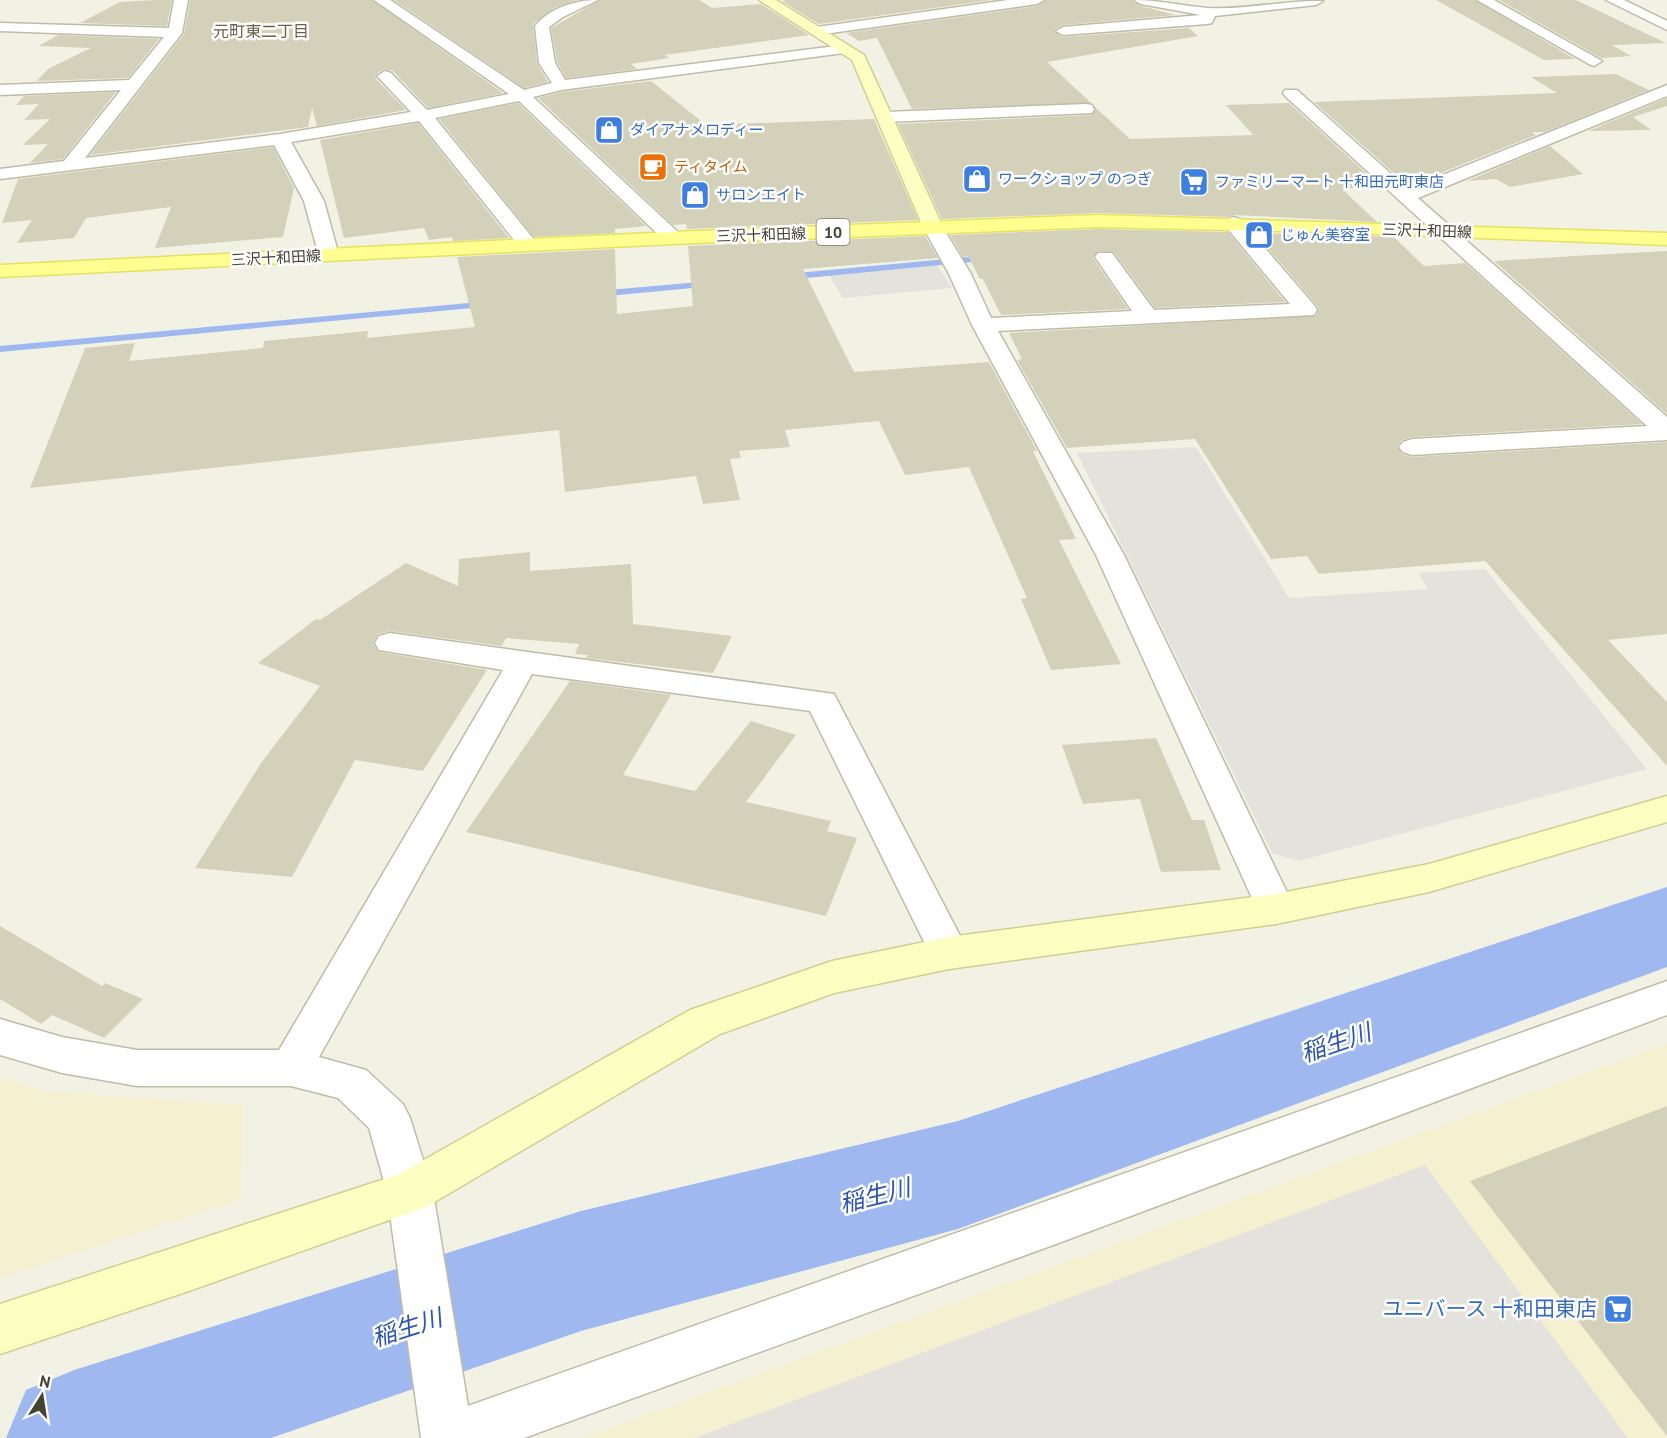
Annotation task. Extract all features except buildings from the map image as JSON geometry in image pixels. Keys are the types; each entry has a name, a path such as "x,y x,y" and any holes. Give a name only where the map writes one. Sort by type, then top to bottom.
{"main road":[{"name":"三沢十和田線","path":"0,271 673,238 1098,221 1233,223 1667,239"}],"street":[{"path":"69,166 175,33 181,0"},
{"path":"381,0 523,96 673,238"},
{"path":"561,85 547,63 542,26 558,14 591,0 608,0"},
{"path":"766,0 860,58 866,68 933,227 983,325 1110,555 1276,909"},
{"path":"817,31 1037,0"},
{"path":"1141,0 1209,12 1316,1"},
{"path":"1484,0 1594,61"},
{"path":"1613,0 1667,26"},
{"path":"1063,31 1207,20 1209,12"},
{"path":"0,27 175,33"},
{"path":"0,174 280,139 424,116 523,96 561,85 844,49"},
{"path":"385,76 424,116 529,246"},
{"path":"0,90 135,85"},
{"path":"1405,197 1667,90"},
{"path":"1291,93 1667,431"},
{"path":"886,117 1086,110"},
{"path":"280,139 314,201 329,256"},
{"path":"983,325 1306,310 1233,223"},
{"path":"1105,256 1148,317"},
{"path":"1412,447 1667,431"},
{"path":"390,644 822,702 949,953"},
{"path":"291,1068 523,663"},
{"path":"0,1329 186,1269 410,1192 705,1022 832,977 949,953 1075,934 1276,909 1429,878 1667,809"},
{"path":"452,1438 1056,1222 1667,998"},
{"path":"0,1037 63,1055 137,1068 291,1068 351,1083 388,1118 410,1192 423,1265 447,1438"}],"shaded area":[{"path":"937,265 952,288 843,298 829,275"},
{"path":"1196,447 1289,598 1428,589 1418,573 1485,569 1647,769 1298,861 1272,853 1077,453"},
{"path":"1667,1044 1667,1438 584,1438"},
{"path":"0,1078 49,1092 243,1105 241,1199 0,1278"},
{"path":"1425,1165 1628,1438 694,1438"}],"waterway":[{"path":"786,277 989,258"},
{"path":"597,294 711,284"},
{"path":"0,349 490,304"},
{"name":"稲生川","path":"74,1438 581,1271 958,1175 1667,926"}],"place":[{"name":"ダイアナメロディー","path":"609,130"},
{"name":"ティタイム","path":"653,167"},
{"name":"ワークショップ のつぎ","path":"977,179"},
{"name":"ファミリーマート 十和田元町東店","path":"1194,182"},
{"name":"サロンエイト","path":"695,195"},
{"name":"じゅん美容室","path":"1259,235"},
{"name":"ユニバース 十和田東店","path":"1618,1309"}],"district":[{"name":"元町東二丁目","path":"261,31"}]}
